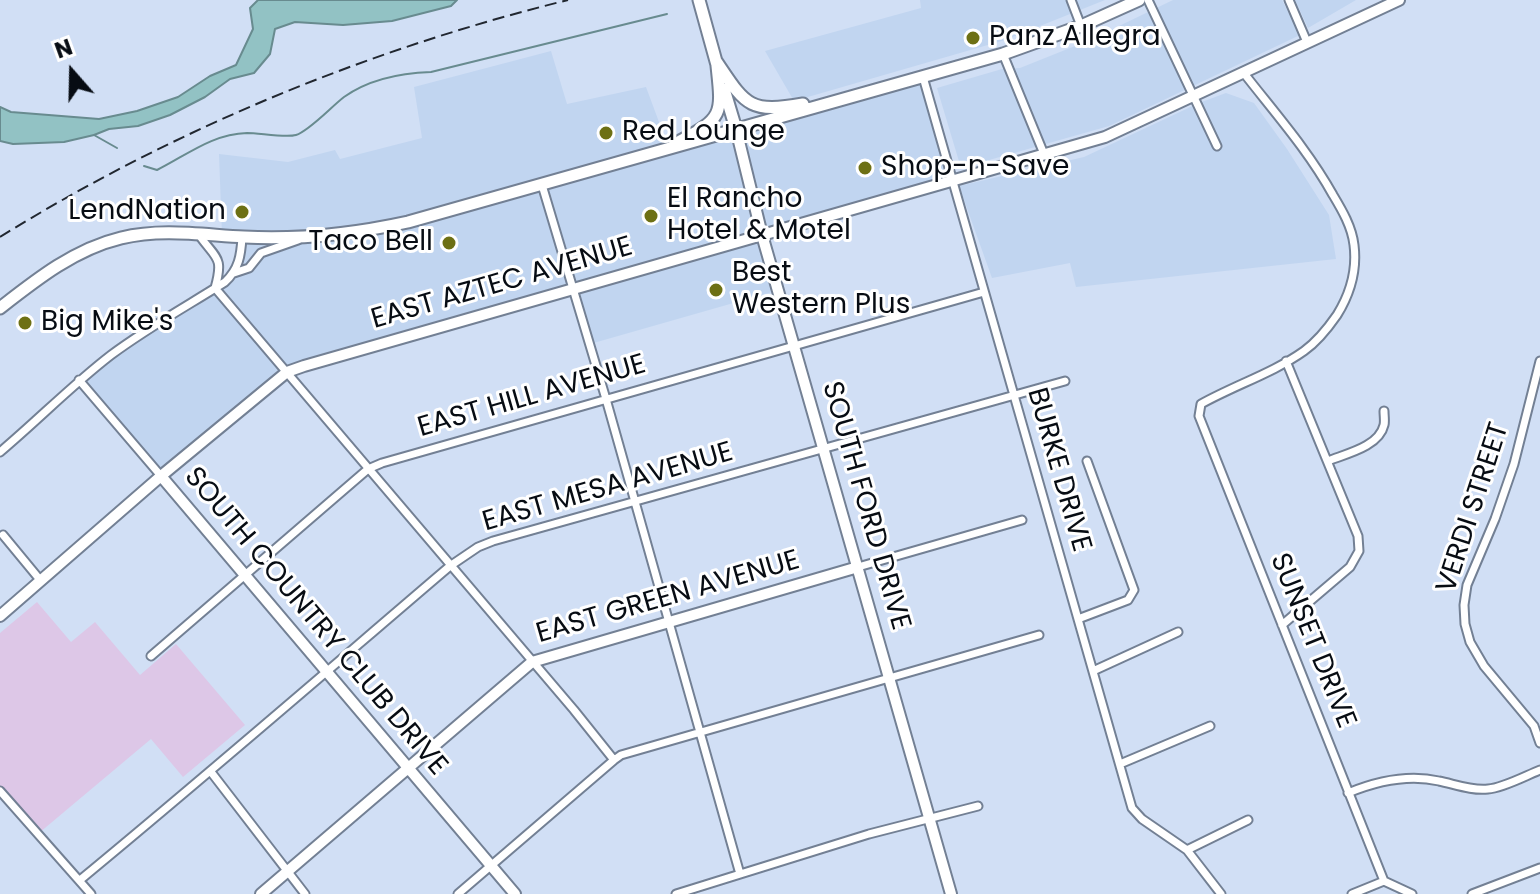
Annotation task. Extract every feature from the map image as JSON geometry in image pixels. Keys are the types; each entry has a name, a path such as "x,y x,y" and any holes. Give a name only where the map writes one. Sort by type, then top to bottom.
{"main road":[{"path":"699,0 736,129"},
{"path":"0,308 57,266 99,245 122,238 153,233 197,232 242,237 306,237 345,234 408,222 1003,54 1081,26 1139,0"},
{"name":"EAST AZTEC AVENUE","path":"0,616 287,372 1105,137 1399,0"},
{"path":"716,61 739,95 757,106 791,106 874,91"},
{"path":"642,156 681,140 711,122 721,101 716,61"},
{"name":"SOUTH FORD DRIVE","path":"736,129 762,235 951,894"},
{"name":"SOUTH COUNTRY CLUB DRIVE","path":"161,476 515,894"},
{"name":"EAST GREEN AVENUE","path":"261,894 532,662 858,567"}],"street":[{"path":"1071,0 1081,26"},
{"path":"1148,0 1217,146"},
{"path":"1289,0 1307,42"},
{"path":"1003,54 1044,154"},
{"path":"1243,72 1310,157 1338,203 1354,242 1353,277 1340,310 1319,339 1286,361 1358,536 1359,551 1350,567 1282,625"},
{"name":"BURKE DRIVE","path":"923,77 1132,808 1142,819 1187,850 1221,894"},
{"path":"542,185 606,399 740,874"},
{"path":"197,232 219,258 220,271 215,288"},
{"path":"234,273 242,237"},
{"path":"0,452 79,380 154,325 234,273 249,268 261,253 306,237"},
{"path":"215,288 614,760"},
{"name":"EAST HILL AVENUE","path":"151,656 368,469 984,292"},
{"name":"SUNSET DRIVE","path":"1286,361 1201,404 1199,416 1384,881"},
{"name":"VERDI STREET","path":"1540,361 1514,464 1467,585 1464,605 1470,642 1484,666 1534,726 1540,743"},
{"name":"SOUTH COUNTRY CLUB DRIVE","path":"79,380 161,476"},
{"name":"EAST MESA AVENUE","path":"80,880 211,772 450,566 478,547 1065,381"},
{"path":"1328,461 1368,445 1384,426 1384,411"},
{"path":"1078,619 1128,600 1134,590 1087,461"},
{"name":"EAST GREEN AVENUE","path":"858,567 1022,520"},
{"path":"3,535 41,581"},
{"path":"1093,671 1178,632"},
{"path":"458,894 621,755 1039,635"},
{"path":"1120,764 1210,726"},
{"path":"1348,793 1369,784 1406,778 1489,790 1540,770"},
{"path":"211,772 305,894"},
{"path":"0,791 91,894"},
{"path":"676,894 869,834 978,806"},
{"path":"1187,850 1248,820"},
{"path":"1472,894 1540,868"},
{"path":"1352,894 1384,881 1412,894"}],"shaded area":[{"path":"258,0 457,0 451,6 392,21 343,25 295,22 275,29 270,54 254,73 230,79 205,97 170,115 138,126 109,129 64,142 13,144 0,141 0,107 11,112 99,119 137,111 178,97 210,76 236,65 253,29 250,8"},
{"path":"920,0 1105,0 1005,40 794,101 765,51 921,8"},
{"path":"1173,0 1282,0 1300,35 1109,126 961,168 937,88 1002,69 1020,68 1090,40"},
{"path":"1295,0 1356,0 1308,28"},
{"path":"551,51 567,104 646,87 669,149 923,77 953,181 763,235 779,290 590,344 573,290 287,372 161,476 79,380 234,273 242,238 222,235 219,154 288,162 335,150 340,159 422,138 414,87"},
{"path":"1226,93 1254,103 1287,149 1329,215 1336,259 1076,287 1070,263 992,278 959,186 1084,157"},
{"path":"37,602 71,642 95,622 140,675 176,644 245,725 183,777 151,739 39,833 0,787 0,633"}],"waterway":[{"path":"144,166 157,170 200,146 234,134 296,135 344,97 385,78 431,72 667,14"},
{"path":"94,135 117,148"}],"railway":[{"path":"0,237 134,161 275,96 420,43 568,0"}],"place":[{"name":"Panz Allegra","path":"973,38"},
{"name":"Red Lounge","path":"606,133"},
{"name":"Shop-n-Save","path":"865,168"},
{"name":"LendNation","path":"242,212"},
{"name":"El Rancho Hotel & Motel","path":"651,216"},
{"name":"Taco Bell","path":"449,243"},
{"name":"Best Western Plus","path":"716,290"},
{"name":"Big Mike's","path":"25,323"}]}
